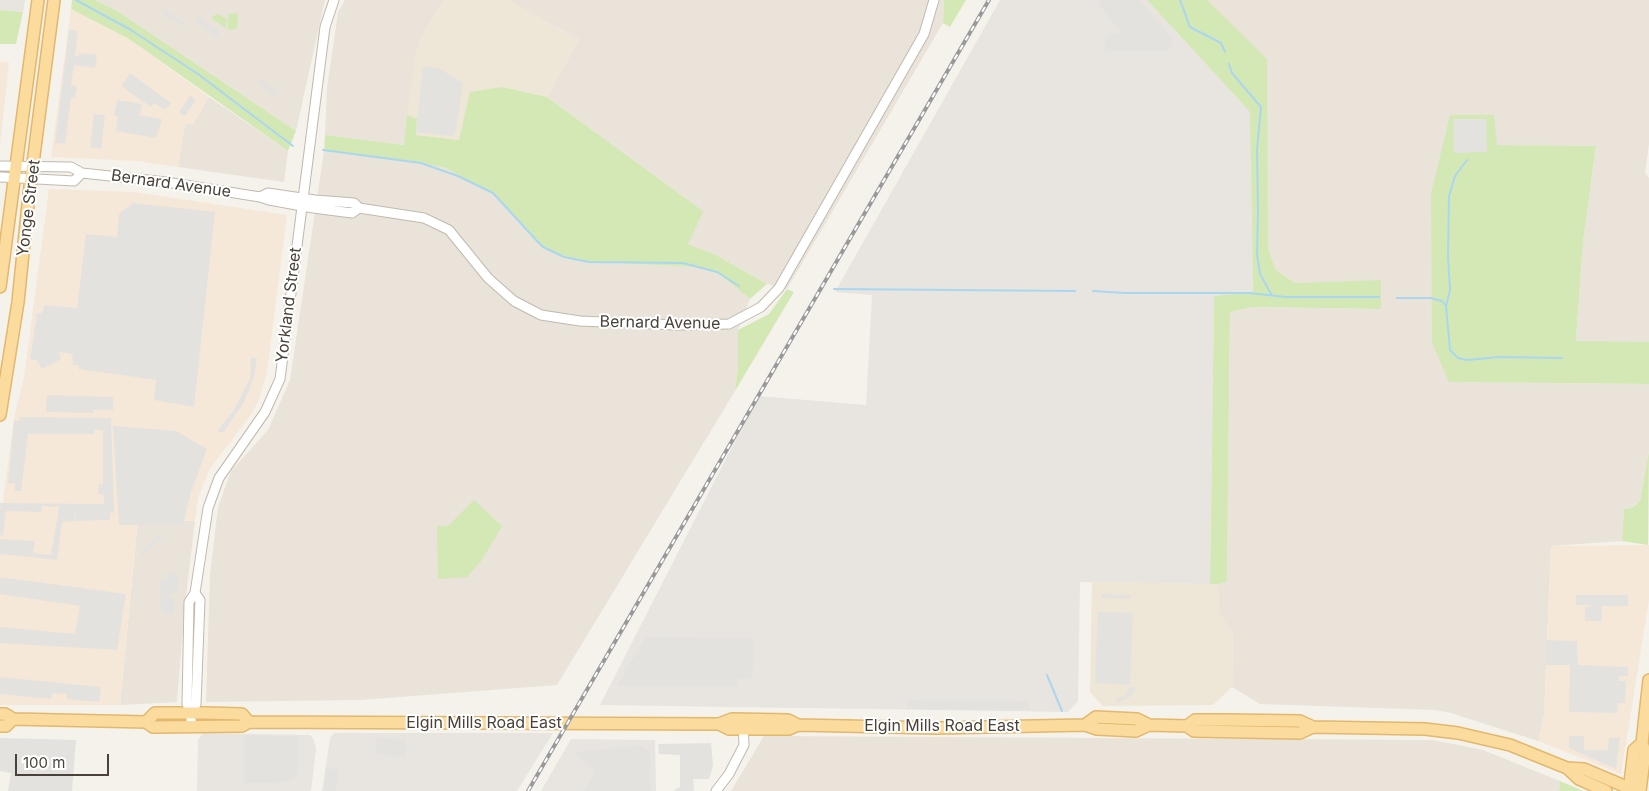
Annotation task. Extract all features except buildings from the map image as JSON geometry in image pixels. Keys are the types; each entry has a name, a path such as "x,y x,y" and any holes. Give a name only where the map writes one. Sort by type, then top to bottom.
{"main road":[{"name":"Yonge Street","path":"0,287 38,0"},
{"name":"Yonge Street","path":"0,415 18,302 31,178 54,0"},
{"path":"1633,790 1645,752 1642,743 1649,680"},
{"name":"Elgin Mills Road East","path":"146,722 155,712 242,714 249,722"},
{"name":"Elgin Mills Road East","path":"0,714 5,714 13,719 146,722 153,727 242,726 249,722 719,724 729,729 743,724 788,720 798,725 937,728 1085,725 1097,729 1136,731 1149,725 1187,726 1194,731 1300,733 1313,728 1425,729 1458,733 1510,745 1567,768 1584,770 1633,790"},
{"name":"Elgin Mills Road East","path":"0,726 6,726 13,719"},
{"name":"Elgin Mills Road East","path":"1567,768 1579,779 1606,791"}],"street":[{"name":"Yorkland Street","path":"192,727 191,713 196,704 200,600 195,593 208,508 219,478 266,412 280,380 325,27 334,0"},
{"name":"Bernard Avenue","path":"0,166 71,168 82,173 130,177 260,196 269,200 302,201 352,213 359,208 424,218 449,230 488,278 514,301 541,314 580,321 677,325 729,324 761,307 779,288 924,34 934,0"},
{"name":"Bernard Avenue","path":"0,177 74,181 82,173"},
{"path":"716,791 729,774 744,745 743,724"}],"shaded area":[{"path":"0,0 25,0 23,12 0,10"},
{"path":"95,0 325,0 296,131 116,10"},
{"path":"345,0 444,0 422,37 416,52 405,145 325,135 327,88 338,12"},
{"path":"444,0 506,0 579,39 547,97 502,87 459,140 416,135 417,120 407,115 416,52 422,37"},
{"path":"506,0 944,0 943,23 787,289 767,284 716,255 688,244 699,208 547,97 579,39"},
{"path":"1000,0 1147,0 1250,112 1253,293 1214,296 1210,584 1080,582 1078,701 1068,712 600,705 758,396 866,405 872,295 835,292"},
{"path":"1101,0 1140,0 1173,39 1169,51 1105,51 1105,39 1109,39 1109,34 1123,33 1098,4"},
{"path":"1207,0 1649,0 1649,144 1645,173 1649,178 1649,342 1576,342 1583,242 1596,146 1497,145 1449,382 1649,384 1649,451 1640,501 1632,507 1624,509 1622,541 1551,546 1544,716 1538,741 1451,713 1435,710 1260,704 1232,687 1233,633 1219,613 1218,584 1227,582 1230,312 1254,307 1380,309 1381,281 1295,283 1276,270 1268,248 1223,18"},
{"path":"71,9 129,39 209,97 193,124 185,124 178,167 137,161 51,157"},
{"path":"164,10 186,23 184,26 162,13"},
{"path":"200,17 220,33 217,37 196,21"},
{"path":"69,30 78,31 75,56 79,56 79,53 97,55 95,68 74,65 71,85 77,86 75,98 71,98 65,144 55,143"},
{"path":"0,62 9,62 0,146"},
{"path":"423,67 438,68 463,83 456,130 452,136 416,132"},
{"path":"130,73 171,103 165,110 154,103 151,107 121,86"},
{"path":"261,79 279,93 276,97 258,83"},
{"path":"190,96 196,100 185,116 179,112"},
{"path":"209,97 288,151 284,182 178,167 185,124 193,124"},
{"path":"117,100 142,104 140,115 162,119 156,138 116,131 118,116 114,115"},
{"path":"94,114 105,115 101,149 90,147"},
{"path":"1453,119 1486,119 1487,152 1454,153"},
{"path":"324,151 403,160 446,168 497,197 522,226 579,261 694,267 719,274 750,299 738,330 738,365 735,391 557,685 360,700 206,702 210,575 218,507 231,471 268,430 290,380"},
{"path":"49,189 134,192 287,215 267,373 258,402 250,416 209,470 198,498 195,521 138,519 120,705 0,705 0,524 14,418 24,377"},
{"path":"133,203 215,212 194,407 154,400 156,380 78,369 79,365 73,365 72,354 59,352 61,359 42,369 37,360 30,359 37,313 42,313 44,305 77,308 86,234 117,237 119,214"},
{"path":"251,358 257,358 254,377 244,402 223,433 217,431 233,411 250,379"},
{"path":"47,395 113,397 113,410 93,410 93,413 46,412"},
{"path":"20,417 111,418 114,513 110,513 110,520 76,521 76,508 75,521 62,522 57,560 0,554 0,539 35,541 33,553 51,555 59,507 42,506 41,512 6,511 3,536 0,535 0,503 104,504 104,495 98,494 99,485 103,484 103,431 94,429 94,434 28,434 21,491 15,491 15,483 8,483 14,421 19,421"},
{"path":"113,426 176,431 207,449 191,492 183,525 119,525"},
{"path":"138,519 195,521 184,613 177,702 120,705"},
{"path":"160,532 164,536 144,556 140,553"},
{"path":"1649,545 1649,600 1621,774 1538,741 1544,716 1551,546"},
{"path":"168,573 179,575 177,593 170,594 170,598 175,598 174,614 163,615 165,610 161,610 160,580 165,580"},
{"path":"0,577 126,594 117,650 0,643 0,627 75,634 80,606 0,594"},
{"path":"1092,582 1218,584 1219,613 1233,633 1232,687 1213,705 1103,706 1090,692"},
{"path":"1102,594 1130,595 1130,599 1102,598"},
{"path":"1576,595 1628,595 1628,606 1602,606 1602,621 1585,621 1585,607 1590,607 1590,605 1576,605"},
{"path":"1098,612 1133,613 1130,685 1095,683"},
{"path":"646,637 755,638 752,679 739,678 736,686 617,686"},
{"path":"1546,640 1577,641 1578,665 1628,667 1628,676 1619,676 1619,681 1626,681 1625,703 1618,703 1617,713 1569,712 1570,665 1546,665"},
{"path":"0,677 101,687 99,702 67,699 67,694 52,693 51,699 0,694"},
{"path":"1130,687 1136,688 1131,696 1117,703 1116,699 1125,696"},
{"path":"907,700 1029,701 1029,710 907,709"},
{"path":"203,733 310,735 314,740 316,749 311,791 197,791 198,740"},
{"path":"334,733 553,733 517,791 322,791 330,738"},
{"path":"244,735 299,737 297,775 291,780 276,783 244,783"},
{"path":"764,736 1433,740 1483,750 1560,781 1559,791 731,791"},
{"path":"1569,736 1584,736 1584,750 1608,750 1609,738 1620,737 1616,769 1569,748"},
{"path":"0,738 76,740 72,791 8,791 11,773 0,771"},
{"path":"377,738 405,740 407,749 405,757 376,754"},
{"path":"571,739 655,740 656,791 541,791"},
{"path":"711,743 713,765 709,779 693,779 694,791 673,791 680,787 680,755 659,754 658,744"},
{"path":"642,746 650,751 650,791 584,791 595,770 573,752"},
{"path":"327,768 339,770 336,791 324,791"}],"green space":[{"path":"72,0 95,0 116,10 296,131 288,151 129,39 71,9"},
{"path":"944,0 966,0 950,27 943,23"},
{"path":"1147,0 1207,0 1267,59 1268,248 1276,270 1295,283 1381,280 1381,309 1254,307 1230,312 1227,582 1218,584 1210,584 1214,296 1253,292 1250,112"},
{"path":"0,10 23,12 16,44 0,44"},
{"path":"235,13 238,15 237,29 228,30 228,14"},
{"path":"218,14 227,19 226,28 212,19 213,16"},
{"path":"502,87 547,97 699,208 703,212 688,244 716,255 767,284 750,299 719,274 694,267 578,261 543,248 497,197 446,168 403,160 324,151 325,135 404,145 407,115 417,119 416,135 459,140 470,92"},
{"path":"1450,115 1494,115 1497,145 1596,146 1583,242 1576,341 1649,342 1649,384 1449,382 1432,343 1431,194"},
{"path":"787,289 794,292 735,391 738,365 738,330 769,314"},
{"path":"1649,451 1648,545 1622,541 1624,509 1633,507 1640,501"},
{"path":"474,500 502,526 482,560 467,577 438,579 437,526 448,526"},
{"path":"1560,781 1583,791 1559,791"}],"waterway":[{"path":"76,0 131,30 198,74 293,146"},
{"path":"1180,0 1190,27 1221,43 1225,52"},
{"path":"1229,64 1232,73 1261,107 1257,150 1257,255 1260,274 1271,294"},
{"path":"323,150 421,163 458,176 493,193 543,247 564,257 589,262 683,263 717,272 739,286"},
{"path":"1467,160 1455,176 1449,196 1448,256 1450,290 1446,306 1450,350 1458,358 1467,360 1499,357 1562,358"},
{"path":"834,289 1075,291"},
{"path":"1093,291 1125,293 1249,293 1286,297 1379,297"},
{"path":"1397,298 1431,298 1442,301 1446,306"},
{"path":"1047,675 1062,711"}],"railway":[{"path":"528,791 989,0"}]}
